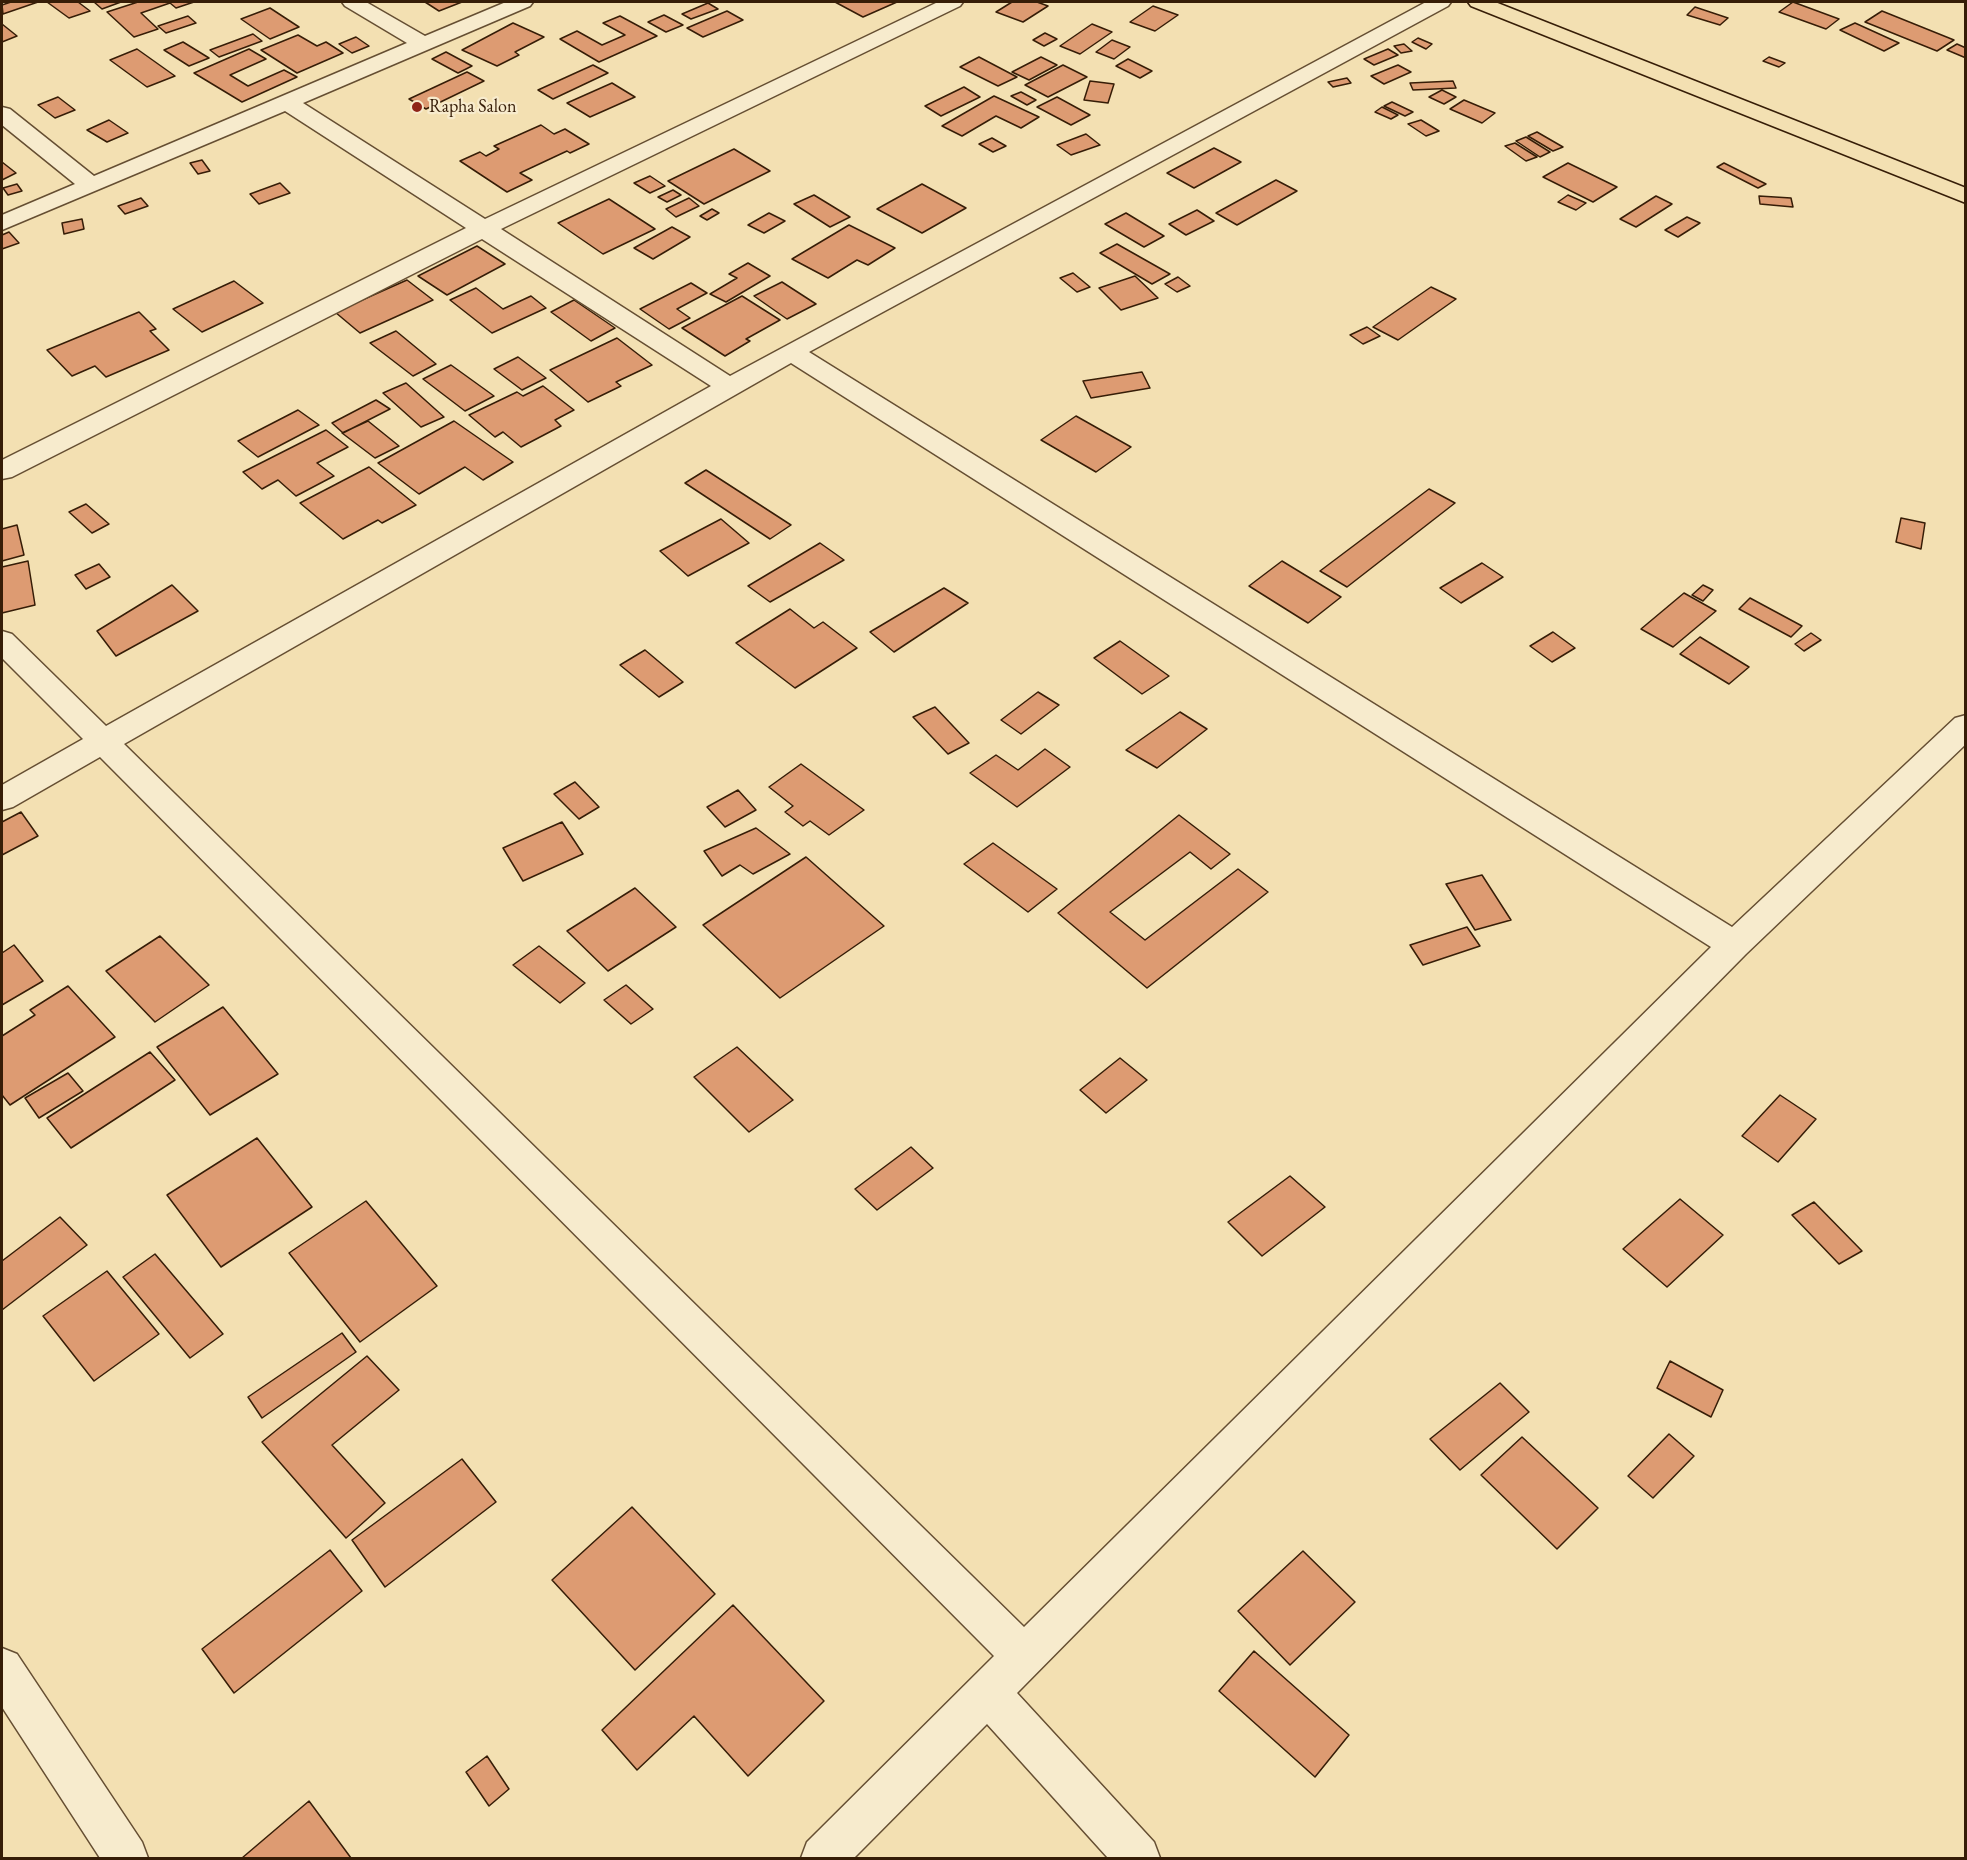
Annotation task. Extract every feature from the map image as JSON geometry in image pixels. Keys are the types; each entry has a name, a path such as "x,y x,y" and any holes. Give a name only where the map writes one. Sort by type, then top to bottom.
{"highway":[{"path":"1478,2 1965,196"}],"street":[{"path":"352,2 423,44"},
{"path":"2,223 523,2"},
{"path":"2,471 483,229 953,2"},
{"path":"2,799 791,352 1441,2"},
{"path":"286,102 730,387"},
{"path":"2,114 91,185"},
{"path":"791,352 1734,945"},
{"path":"2,641 1025,1657"},
{"path":"823,1858 1734,945 1965,726"},
{"path":"2,1669 126,1858"},
{"path":"989,1694 1138,1858"}],"building":[{"path":"11,2 38,2 3,14 2,5"},
{"path":"47,2 78,2 90,11 69,18"},
{"path":"94,2 121,2 102,9"},
{"path":"138,2 194,2 176,8 170,3 141,13 158,29 134,37 107,12"},
{"path":"425,2 462,2 439,11"},
{"path":"835,2 897,2 863,17"},
{"path":"1012,2 1037,2 1048,6 1023,22 996,12"},
{"path":"1793,2 1839,19 1826,29 1779,12"},
{"path":"708,3 718,9 691,19 682,14"},
{"path":"1153,6 1178,15 1155,31 1130,22"},
{"path":"1695,7 1728,18 1720,25 1687,15"},
{"path":"270,8 299,27 270,39 241,19"},
{"path":"727,11 743,20 703,37 687,28"},
{"path":"1882,11 1954,40 1937,51 1865,22"},
{"path":"664,15 683,25 666,32 648,22"},
{"path":"188,16 196,23 166,33 158,26"},
{"path":"620,16 657,36 599,62 560,39 577,31 602,45 625,35 603,23"},
{"path":"513,23 544,37 515,52 519,55 497,66 462,50"},
{"path":"1855,23 1899,43 1884,51 1840,30"},
{"path":"2,24 17,36 2,42"},
{"path":"1092,24 1112,32 1080,54 1060,46"},
{"path":"1045,33 1057,39 1044,46 1033,40"},
{"path":"253,34 262,41 219,57 210,50"},
{"path":"298,35 317,46 326,42 343,53 297,73 261,50"},
{"path":"356,37 369,46 352,53 339,44"},
{"path":"1418,38 1432,44 1426,49 1412,42"},
{"path":"1112,40 1130,47 1114,59 1096,52"},
{"path":"183,42 209,58 189,66 164,50"},
{"path":"1404,44 1412,51 1401,53 1394,46"},
{"path":"1957,44 1966,48 1966,58 1947,50"},
{"path":"137,49 175,76 147,87 110,60"},
{"path":"249,49 266,59 230,75 248,86 284,70 297,77 242,102 194,73"},
{"path":"1388,49 1398,55 1374,65 1364,59"},
{"path":"446,52 472,66 458,73 432,59"},
{"path":"979,57 1017,77 998,86 960,67"},
{"path":"1041,57 1057,65 1029,80 1012,72"},
{"path":"1769,57 1785,63 1779,67 1763,61"},
{"path":"1128,59 1152,71 1140,78 1116,66"},
{"path":"593,65 608,73 553,99 538,90"},
{"path":"1063,65 1087,77 1048,97 1025,85"},
{"path":"1398,65 1411,72 1384,84 1371,76"},
{"path":"467,72 484,81 426,109 409,99"},
{"path":"1347,78 1351,83 1333,87 1328,82"},
{"path":"1090,81 1114,84 1108,103 1084,100"},
{"path":"1453,81 1456,88 1413,90 1410,83"},
{"path":"612,83 635,97 590,117 567,103"},
{"path":"964,87 980,97 941,116 925,106"},
{"path":"1442,90 1456,97 1444,104 1429,97"},
{"path":"1021,92 1036,100 1027,105 1011,96"},
{"path":"994,96 1039,117 1021,128 996,116 962,136 942,126"},
{"path":"58,97 75,110 55,118 38,105"},
{"path":"1057,97 1090,115 1071,125 1037,107"},
{"path":"1464,100 1495,113 1482,123 1450,109"},
{"path":"1392,102 1413,112 1405,116 1384,106"},
{"path":"1382,107 1398,115 1391,119 1375,112"},
{"path":"109,120 128,133 107,142 87,130"},
{"path":"1421,120 1439,131 1426,136 1408,124"},
{"path":"541,125 554,134 565,129 589,144 570,153 567,151 520,173 532,180 507,192 460,161 480,152 486,156 499,149 494,146"},
{"path":"1537,132 1563,147 1553,151 1528,136"},
{"path":"1086,134 1100,145 1071,155 1057,145"},
{"path":"1526,137 1550,152 1540,157 1516,141"},
{"path":"992,138 1006,146 993,152 979,144"},
{"path":"1515,143 1537,157 1526,161 1505,146"},
{"path":"1214,148 1241,162 1194,188 1167,173"},
{"path":"734,149 770,171 704,204 668,181"},
{"path":"202,160 210,171 198,174 190,163"},
{"path":"2,162 16,173 2,180"},
{"path":"1568,163 1617,187 1593,202 1543,177"},
{"path":"1724,163 1766,184 1758,188 1717,167"},
{"path":"650,176 665,186 650,193 634,183"},
{"path":"1276,180 1297,191 1237,225 1216,213"},
{"path":"280,183 290,193 259,204 250,194"},
{"path":"17,184 22,191 8,195 3,188"},
{"path":"922,184 966,208 922,233 877,209"},
{"path":"673,190 681,195 667,202 658,197"},
{"path":"814,195 850,217 830,227 794,204"},
{"path":"1568,195 1586,203 1576,210 1558,202"},
{"path":"1656,196 1672,204 1636,227 1620,219"},
{"path":"1759,196 1791,198 1793,207 1760,204"},
{"path":"141,198 148,206 125,214 118,206"},
{"path":"689,198 699,206 676,217 666,209"},
{"path":"609,199 655,229 603,254 558,223"},
{"path":"712,209 719,213 707,220 700,216"},
{"path":"1197,210 1214,221 1186,235 1169,224"},
{"path":"769,213 785,221 764,233 748,225"},
{"path":"1126,213 1164,236 1144,247 1105,224"},
{"path":"1687,217 1700,223 1678,237 1665,230"},
{"path":"82,219 84,229 64,234 62,223"},
{"path":"849,225 895,248 868,265 857,260 828,278 792,259"},
{"path":"672,227 690,237 653,259 634,248"},
{"path":"9,232 19,243 2,249 2,235"},
{"path":"1117,244 1170,274 1152,284 1100,253"},
{"path":"477,246 505,264 447,295 418,276"},
{"path":"748,263 770,276 726,302 710,294 737,278 729,274"},
{"path":"1073,273 1090,287 1077,292 1060,278"},
{"path":"1135,276 1158,298 1121,310 1099,288"},
{"path":"1178,277 1190,286 1177,292 1165,284"},
{"path":"407,280 433,300 360,333 335,312"},
{"path":"234,281 263,303 202,332 173,309"},
{"path":"782,282 816,304 787,319 754,296"},
{"path":"691,283 707,293 677,309 690,318 669,329 640,309"},
{"path":"1431,287 1456,299 1398,340 1373,327"},
{"path":"476,288 503,309 531,296 546,308 492,333 450,300"},
{"path":"742,296 780,320 746,339 750,341 725,356 682,328"},
{"path":"574,300 615,328 591,341 551,312"},
{"path":"139,312 156,329 150,331 169,350 106,377 95,366 72,376 47,350"},
{"path":"1367,327 1380,336 1363,344 1350,335"},
{"path":"396,331 436,364 413,376 370,343"},
{"path":"617,338 652,365 616,382 621,386 588,402 550,370"},
{"path":"518,357 546,378 522,390 494,369"},
{"path":"451,365 494,396 465,411 423,379"},
{"path":"1142,372 1150,388 1091,398 1083,381"},
{"path":"406,383 444,417 421,427 383,393"},
{"path":"543,386 574,410 555,420 561,426 521,447 503,432 495,437 469,415 517,392 523,396"},
{"path":"376,400 390,409 343,433 332,423"},
{"path":"298,410 319,425 258,457 238,441"},
{"path":"1076,416 1131,447 1096,472 1041,440"},
{"path":"368,421 399,446 375,458 342,433"},
{"path":"454,421 513,462 483,480 465,467 419,494 378,463"},
{"path":"326,430 348,447 317,463 334,476 296,496 278,480 262,489 243,472"},
{"path":"369,467 416,505 382,523 378,520 343,539 300,503"},
{"path":"706,470 791,525 770,539 685,483"},
{"path":"1429,489 1455,503 1347,587 1320,571"},
{"path":"86,504 109,524 92,533 69,512"},
{"path":"1901,518 1925,523 1921,549 1896,542"},
{"path":"721,519 749,543 688,576 660,551"},
{"path":"17,525 24,555 2,561 2,529"},
{"path":"820,543 844,560 770,602 748,586"},
{"path":"28,561 35,605 2,613 2,567"},
{"path":"1282,561 1341,597 1308,623 1249,586"},
{"path":"1482,563 1503,577 1461,603 1440,588"},
{"path":"99,564 110,577 86,589 75,575"},
{"path":"172,585 198,611 116,656 97,631"},
{"path":"1703,585 1713,590 1703,601 1692,595"},
{"path":"944,588 968,603 894,652 870,632"},
{"path":"1684,593 1716,611 1673,647 1641,629"},
{"path":"1750,598 1802,626 1791,637 1739,609"},
{"path":"790,609 814,628 823,622 857,648 795,688 736,643"},
{"path":"1553,632 1575,648 1552,662 1530,646"},
{"path":"1811,633 1821,640 1804,651 1795,644"},
{"path":"1700,637 1749,667 1729,684 1680,654"},
{"path":"1120,641 1169,676 1142,694 1094,658"},
{"path":"645,650 683,682 659,697 620,665"},
{"path":"1038,692 1059,705 1021,734 1001,720"},
{"path":"935,707 969,743 948,754 913,717"},
{"path":"1180,712 1207,729 1157,768 1126,750"},
{"path":"1045,749 1070,767 1017,807 970,773 996,755 1018,770"},
{"path":"801,764 864,810 829,835 810,821 803,826 785,812 793,806 769,787"},
{"path":"575,782 599,807 579,819 554,794"},
{"path":"738,790 756,810 725,827 707,807"},
{"path":"21,812 38,836 2,855 2,822"},
{"path":"1179,815 1230,854 1211,869 1190,852 1110,912 1145,940 1238,869 1268,892 1147,988 1058,913"},
{"path":"562,822 583,854 523,881 503,848"},
{"path":"756,828 790,854 753,874 740,865 722,876 704,851"},
{"path":"993,843 1057,889 1028,912 964,864"},
{"path":"806,857 884,926 780,998 703,925"},
{"path":"1482,875 1511,920 1475,930 1446,884"},
{"path":"635,888 676,927 608,971 567,931"},
{"path":"1467,927 1480,946 1423,965 1410,945"},
{"path":"160,936 209,985 155,1022 106,971"},
{"path":"14,945 43,981 2,1005 2,953"},
{"path":"539,946 585,983 560,1003 513,965"},
{"path":"626,985 653,1009 631,1024 604,1000"},
{"path":"68,986 115,1037 10,1105 2,1095 2,1036 35,1015 30,1010"},
{"path":"223,1007 278,1074 210,1115 157,1047"},
{"path":"737,1047 793,1100 749,1132 694,1077"},
{"path":"150,1052 175,1080 71,1148 47,1118"},
{"path":"1120,1058 1147,1080 1106,1113 1080,1090"},
{"path":"68,1073 83,1091 39,1118 25,1098"},
{"path":"1780,1095 1816,1119 1778,1162 1742,1136"},
{"path":"257,1138 312,1207 221,1267 167,1195"},
{"path":"911,1147 933,1168 877,1210 855,1189"},
{"path":"1290,1176 1325,1207 1262,1256 1228,1222"},
{"path":"1680,1199 1723,1235 1667,1287 1623,1249"},
{"path":"366,1201 437,1286 360,1342 289,1253"},
{"path":"1814,1202 1862,1251 1839,1264 1792,1215"},
{"path":"60,1217 87,1245 2,1310 2,1261"},
{"path":"155,1254 223,1334 190,1358 123,1277"},
{"path":"107,1271 159,1334 94,1381 43,1316"},
{"path":"342,1333 356,1352 262,1418 248,1397"},
{"path":"367,1356 399,1390 332,1445 385,1503 346,1538 262,1442"},
{"path":"1670,1361 1723,1390 1711,1417 1657,1388"},
{"path":"1500,1383 1529,1412 1460,1470 1430,1439"},
{"path":"1669,1434 1694,1456 1653,1498 1628,1476"},
{"path":"1522,1437 1598,1508 1557,1549 1481,1475"},
{"path":"462,1459 496,1502 385,1587 352,1540"},
{"path":"632,1507 715,1594 635,1670 552,1580"},
{"path":"330,1550 362,1591 234,1693 202,1649"},
{"path":"1303,1551 1355,1602 1290,1665 1238,1611"},
{"path":"733,1605 824,1701 748,1776 694,1716 637,1770 602,1730"},
{"path":"1254,1651 1349,1735 1315,1777 1219,1691"},
{"path":"487,1756 509,1789 489,1806 466,1772"},
{"path":"309,1801 351,1858 242,1858"}],"place":[{"name":"Rapha Salon","path":"417,107"}]}
